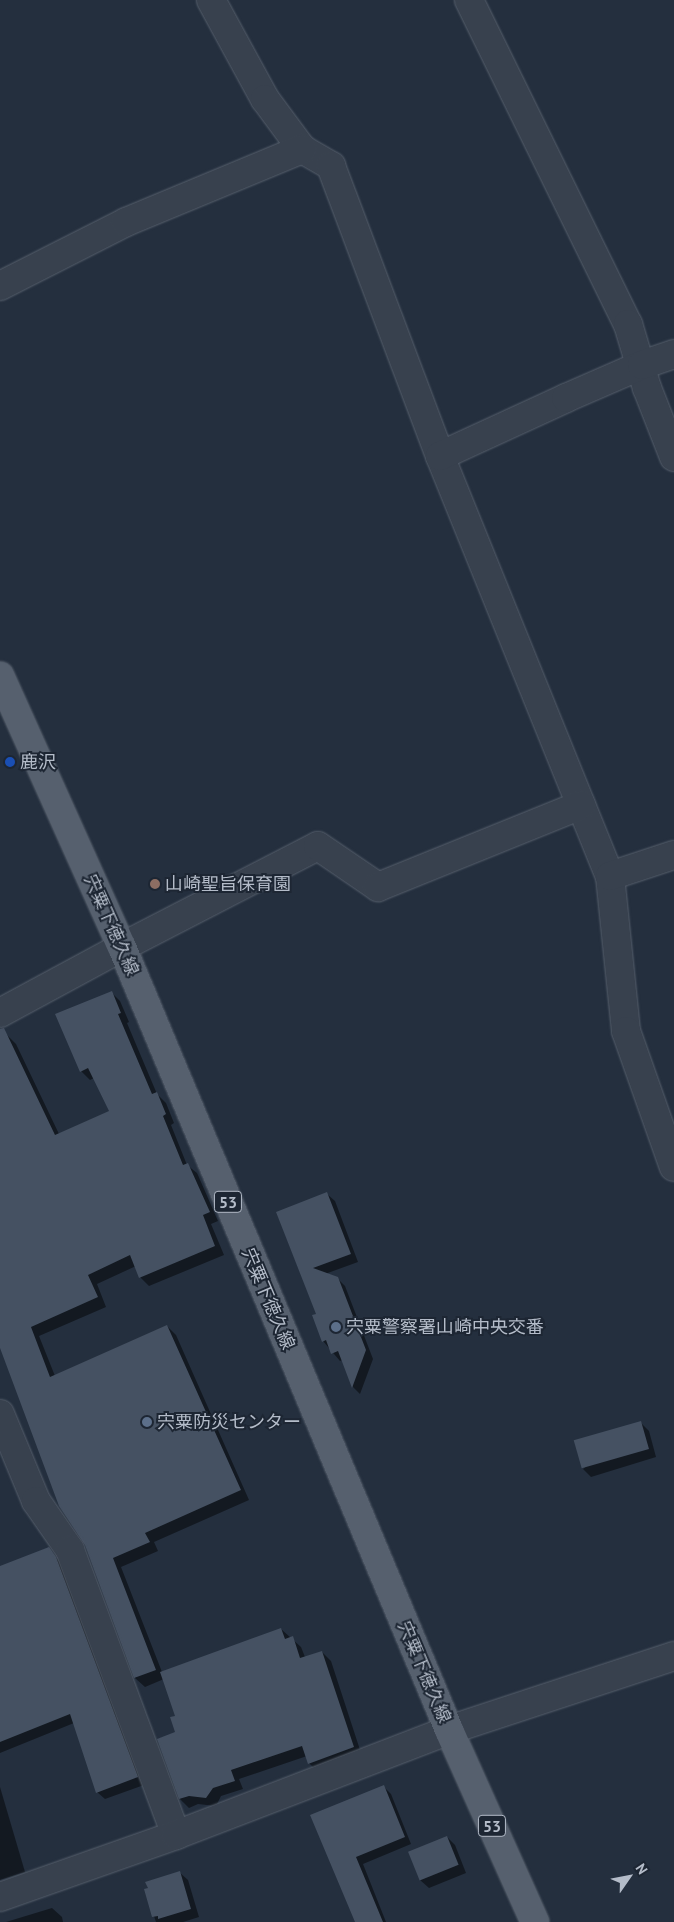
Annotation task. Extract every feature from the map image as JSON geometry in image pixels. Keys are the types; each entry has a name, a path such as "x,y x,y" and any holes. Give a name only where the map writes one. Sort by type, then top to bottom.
{"main road":[{"name":"宍粟下徳久線","path":"0,676 122,947 449,1730 535,1922"}],"street":[{"path":"211,0 265,99 302,149 331,166 440,456 610,876 626,1031 674,1167"},
{"path":"469,0 628,324 642,365 647,388 674,456"},
{"path":"0,286 126,222 302,149"},
{"path":"440,456 642,365 674,354"},
{"path":"0,1013 122,947 318,846 378,887 581,805"},
{"path":"610,876 674,855"},
{"path":"0,1414 36,1501 70,1550 176,1835"},
{"path":"0,1897 176,1835 449,1730 674,1656"}],"building":[{"path":"112,991 121,1013 118,1014 152,1094 157,1092 166,1114 163,1116 183,1165 188,1163 210,1212 203,1215 215,1246 139,1278 130,1255 88,1275 98,1297 31,1327 50,1377 167,1325 241,1490 145,1533 150,1542 113,1558 156,1670 134,1678 85,1545 59,1506 0,1348 0,1029 4,1028 55,1135 109,1111 88,1068 80,1072 55,1014"},
{"path":"327,1192 351,1254 313,1268 338,1277 366,1350 352,1388 338,1351 331,1354 326,1340 322,1342 312,1315 316,1314 276,1212"},
{"path":"641,1421 649,1449 582,1468 574,1440"},
{"path":"49,1547 56,1557 138,1777 96,1793 70,1714 0,1742 0,1566"},
{"path":"281,1628 285,1639 293,1636 300,1658 322,1651 354,1747 308,1764 302,1746 231,1770 235,1781 213,1788 206,1798 189,1796 179,1799 157,1739 175,1732 170,1717 175,1716 160,1672"},
{"path":"384,1785 405,1837 356,1857 383,1922 355,1922 310,1815"},
{"path":"447,1836 459,1865 420,1880 408,1852"},
{"path":"180,1871 191,1909 158,1919 158,1916 152,1917 144,1889 148,1888 145,1882"}],"place":[{"name":"鹿沢","path":"10,762"},
{"name":"山崎聖旨保育園","path":"155,884"},
{"name":"宍粟警察署山崎中央交番","path":"336,1327"},
{"name":"宍粟防災センター","path":"147,1422"}]}
